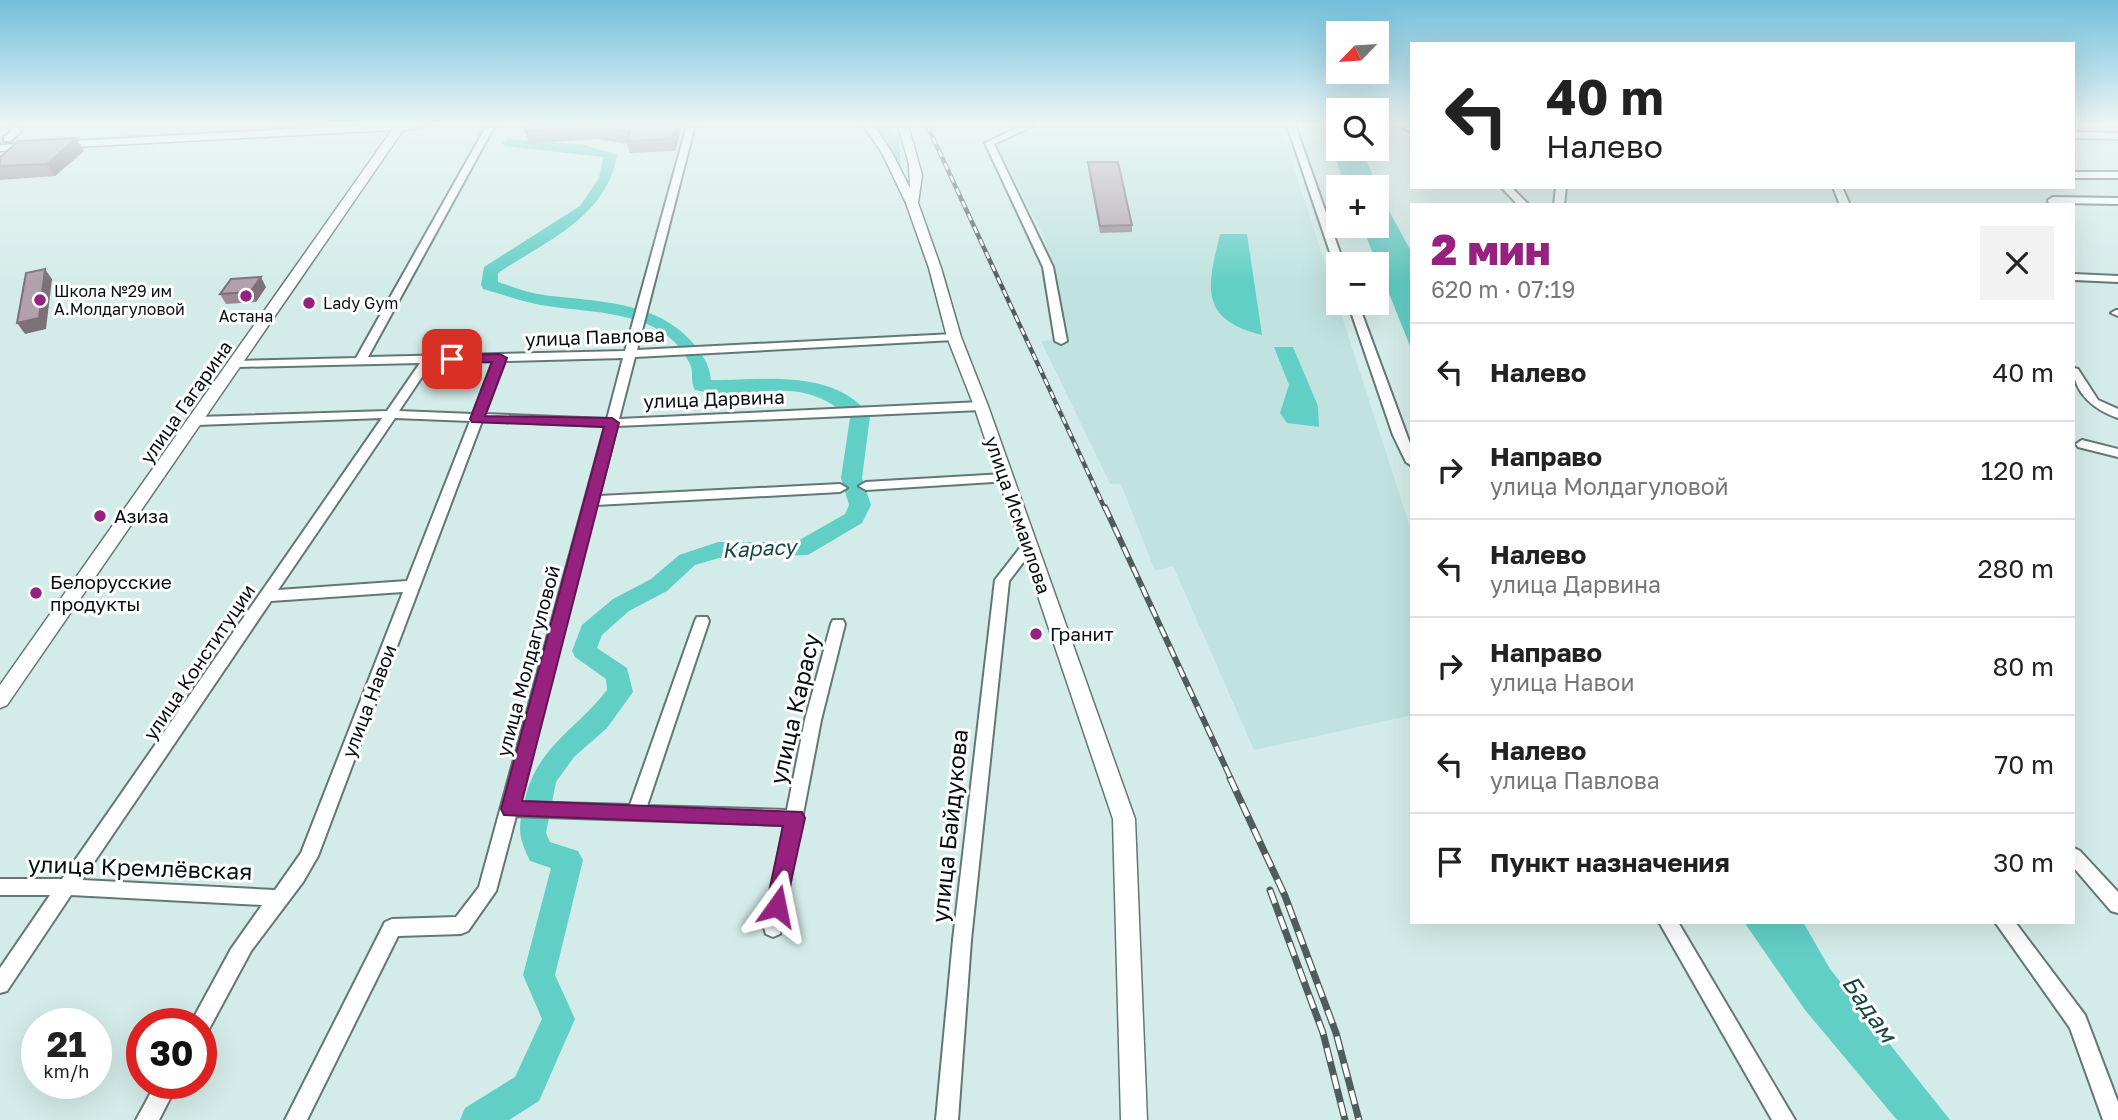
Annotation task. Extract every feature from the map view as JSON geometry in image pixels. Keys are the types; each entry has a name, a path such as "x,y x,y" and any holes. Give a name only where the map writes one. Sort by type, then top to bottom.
{"main road":[{"name":"улица Гагарина","path":"0,700 366,177"},
{"name":"улица Исмаилова","path":"899,177 912,203 935,268 954,337 981,406 1124,819 1134,1120"},
{"name":"улица Исмаилова","path":"912,203 917,194 915,177"}],"street":[{"path":"360,362 462,177"},
{"name":"улица Молдагуловой","path":"296,1120 392,928 461,925 487,891 677,177"},
{"path":"1005,177 1048,267 1061,341"},
{"path":"1309,177 1335,252"},
{"path":"1507,189 1522,203"},
{"path":"2054,203 2053,200 2118,201"},
{"path":"2075,277 2118,279"},
{"path":"1357,315 1399,435 1410,458"},
{"name":"улица Павлова","path":"237,364 631,354 954,337"},
{"name":"улица Навои","path":"210,1008 249,937 278,898 298,878 309,856 500,358"},
{"name":"улица Конституции","path":"0,984 428,360"},
{"path":"2075,373 2094,402 2118,414"},
{"name":"улица Дарвина","path":"197,421 391,414 612,423 981,406"},
{"path":"2082,444 2118,453"},
{"path":"866,486 1004,478"},
{"path":"592,501 841,488"},
{"name":"улица Байдукова","path":"947,1120 963,926 1002,580 1028,547"},
{"path":"267,596 414,586"},
{"path":"636,813 702,621"},
{"name":"улица Карасу","path":"773,928 813,720 838,624"},
{"path":"511,809 795,818"},
{"path":"2075,857 2118,905"},
{"name":"улица Кремлёвская","path":"0,887 68,887 278,898"},
{"path":"1669,924 1784,1120"},
{"path":"2005,924 2078,1022 2114,1120"},
{"path":"147,1120 159,1099"}],"shaded area":[{"path":"1014,177 1297,177 1326,267 1326,315 1342,315 1410,527 1410,715 1254,750 1173,566 1155,571 1121,484 1110,484 1041,341 1065,337 1044,237"},
{"path":"1389,211 1410,249 1410,346 1389,294 1389,252 1372,252 1367,238 1389,238"},
{"path":"1220,234 1247,234 1262,335 1226,320 1212,298 1212,269"},
{"path":"1274,347 1293,347 1318,406 1319,427 1287,423 1280,413 1289,385"},
{"path":"1745,924 1804,924 1830,969 1950,1120 1897,1120 1805,1010"}],"building":[{"path":"1091,177 1121,177 1132,225 1100,226"},
{"path":"45,269 39,318 17,323 26,273"},
{"path":"261,277 250,292 220,294 231,279"}],"waterway":[{"name":"Карасу","path":"477,1120 527,1089 559,1019 539,975 568,860 540,852 532,833 543,779 565,749 598,721 620,692 618,675 584,651 591,631 621,605 659,585 687,560 718,550 800,550 854,518 860,505 852,478 859,441 860,416 838,398 819,390 786,385 702,386 700,364 671,329 633,313 594,304 541,300 489,285 490,271 585,209 606,177"}],"railway":[{"path":"951,177 1105,509"},
{"path":"1105,507 1231,779"},
{"path":"1230,778 1285,896 1336,1033 1359,1120"},
{"path":"1270,890 1323,1033 1345,1120"}],"place":[{"name":"Астана","path":"246,296"},
{"name":"Школа №29 им А.Молдагуловой","path":"40,300"},
{"name":"Lady Gym","path":"309,303"},
{"name":"Азиза","path":"100,516"},
{"name":"Белорусские продукты","path":"36,593"},
{"name":"Гранит","path":"1036,634"}],"route":[{"path":"452,359 500,358 477,419 612,423 511,809 795,818 777,906"}],"water label":[{"name":"Бадам","path":"1869,1009"}]}
